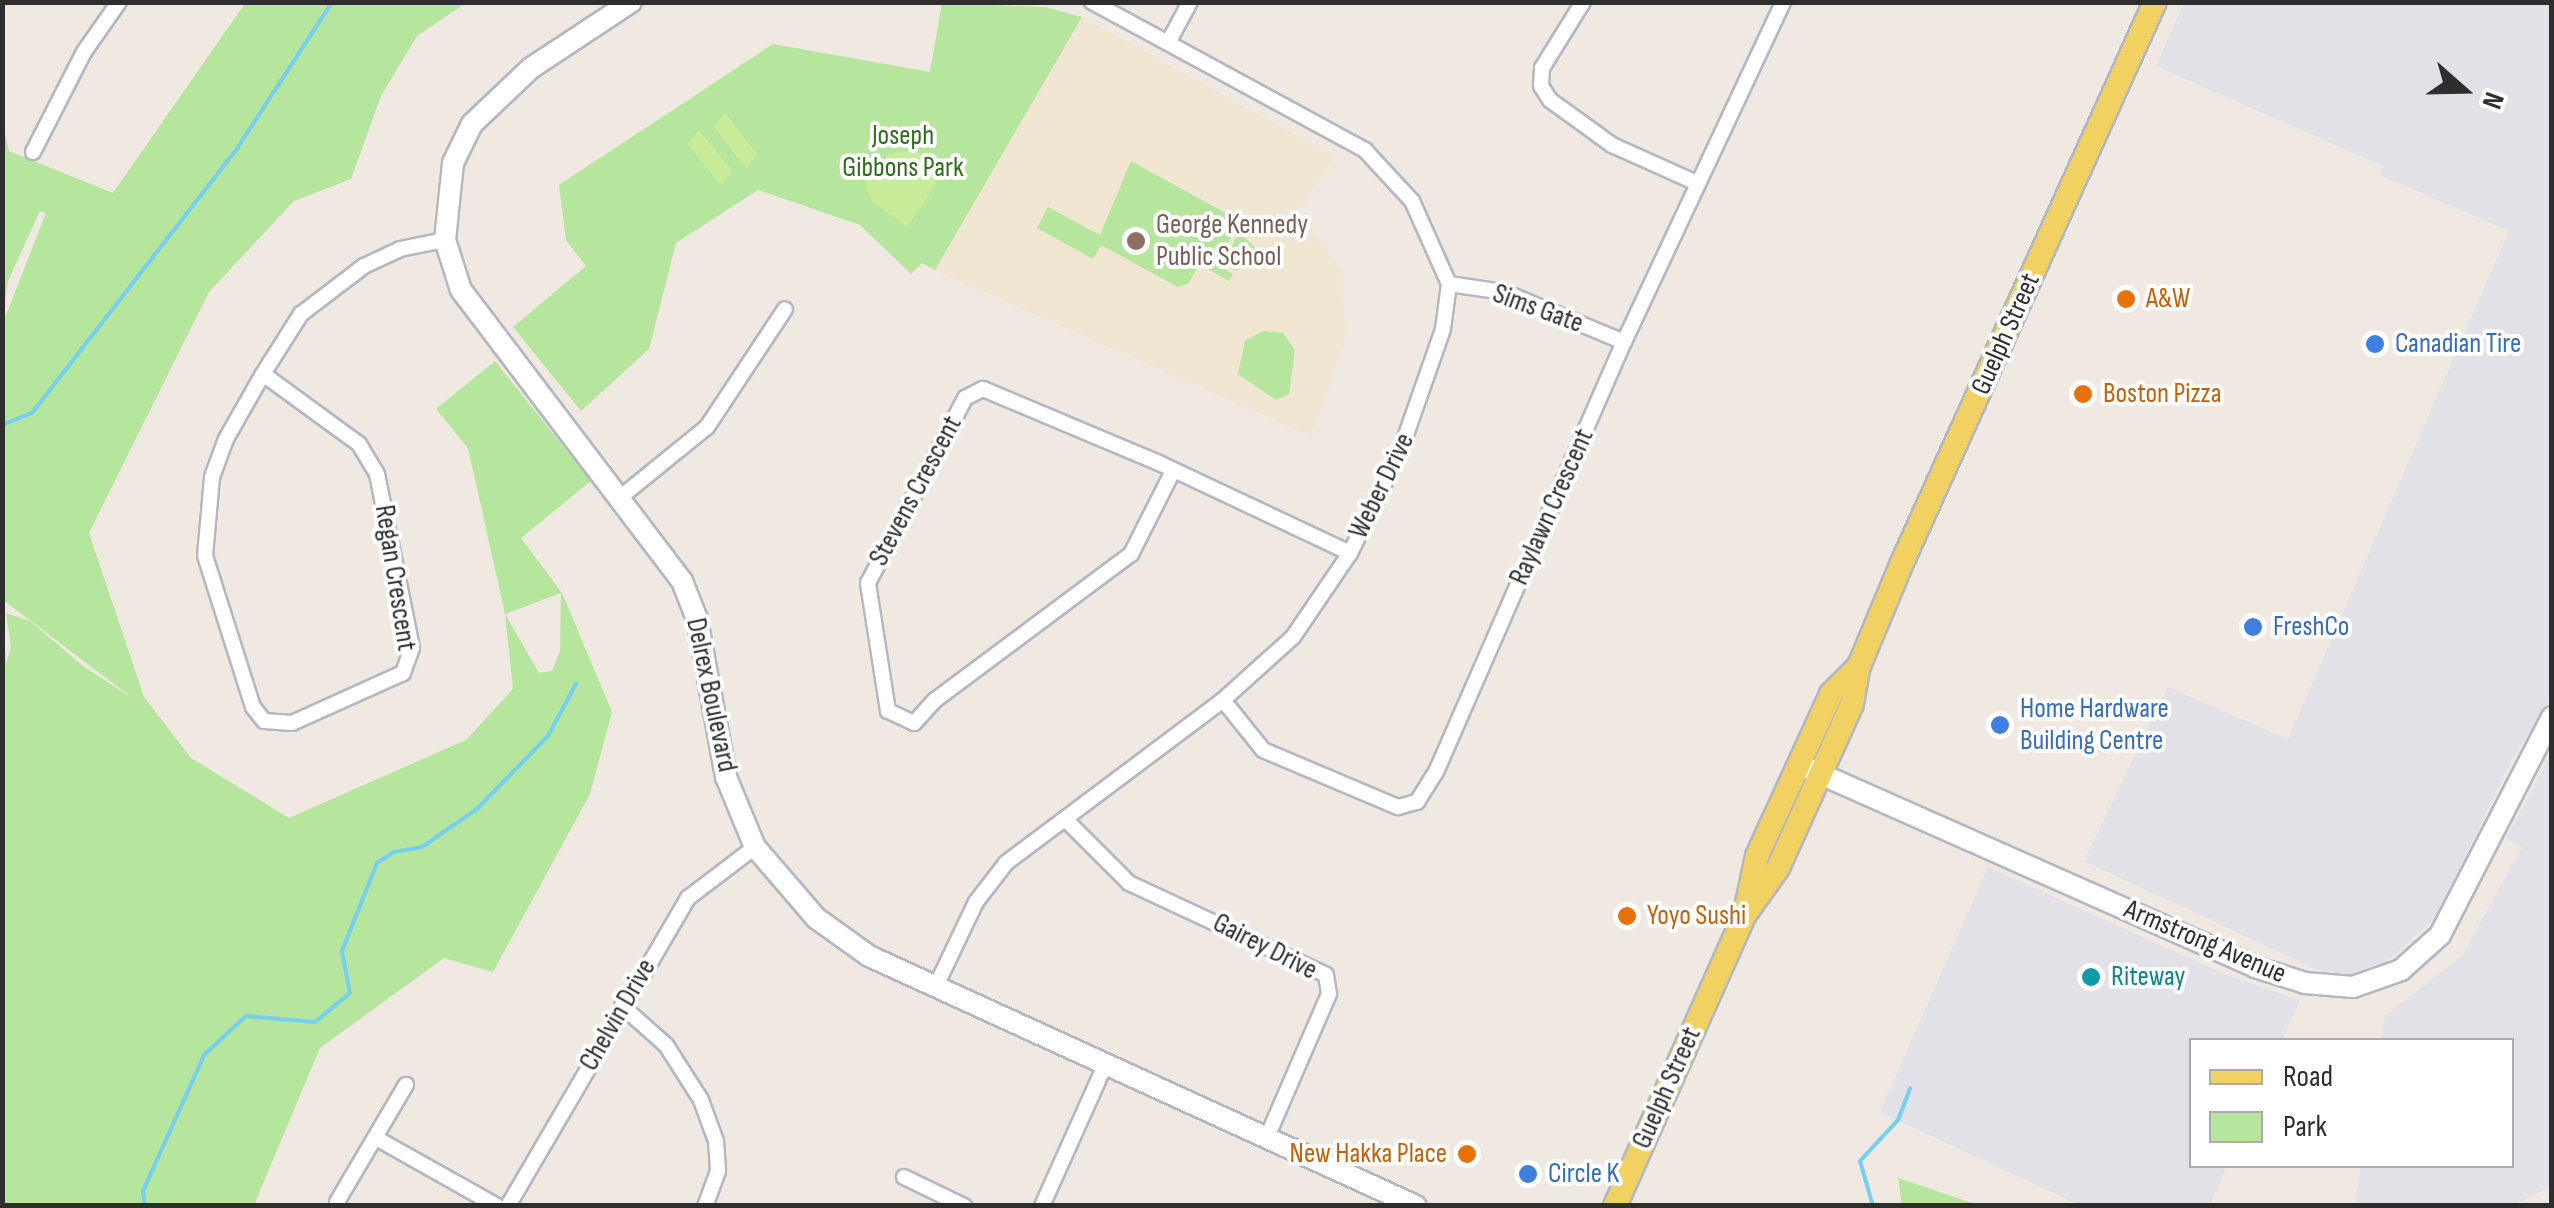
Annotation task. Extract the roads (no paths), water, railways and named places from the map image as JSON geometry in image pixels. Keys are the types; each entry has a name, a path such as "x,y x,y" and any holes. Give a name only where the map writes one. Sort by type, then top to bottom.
{"main road":[{"name":"Guelph Street","path":"1615,1206 1744,916 1778,868 1809,769 1852,704 1859,666 2156,2"}],"street":[{"path":"33,152 84,52 119,2"},
{"name":"Delrex Boulevard","path":"631,2 518,77 472,124 453,162 445,240 461,290 622,496 682,581 697,619 726,777 755,847 816,918 869,956 1268,1135 1416,1206"},
{"path":"1092,2 1366,150 1412,202 1450,284"},
{"path":"1169,41 1190,2"},
{"path":"1583,2 1542,68 1541,86 1550,100 1612,144 1697,183"},
{"name":"Raylawn Crescent","path":"1223,700 1262,750 1398,807 1417,802 1436,772 1624,342 1782,2"},
{"name":"Regan Crescent","path":"263,374 359,444 377,474 412,648 403,674 292,724 264,721 252,706 205,556 212,478 263,374 301,314 364,266 400,248 445,240"},
{"name":"Sims Gate","path":"1450,284 1504,292 1624,342"},
{"name":"Weber Drive","path":"935,988 988,885 1223,700 1293,637 1350,553 1426,389 1450,284"},
{"path":"622,496 708,427 785,309"},
{"name":"Stevens Crescent","path":"1173,471 1131,554 935,700 914,723 888,711 868,583 965,398 983,389 1018,400 1173,471 1350,553"},
{"name":"Armstrong Avenue","path":"1809,769 2256,966 2305,984 2354,987 2401,970 2440,935 2552,717"},
{"name":"Gairey Drive","path":"1066,820 1129,883 1326,975 1329,994 1268,1135"},
{"name":"Chelvin Drive","path":"508,1206 688,898 755,847"},
{"path":"622,1006 666,1045 701,1100 716,1141 718,1170 705,1206"},
{"path":"1042,1206 1106,1063"},
{"path":"337,1202 406,1086"},
{"path":"376,1138 497,1206"},
{"path":"904,1177 964,1206"}],"waterway":[{"path":"2,425 32,413 238,147 332,2"},
{"path":"145,1206 143,1191 204,1055 246,1016 315,1022 350,993 342,951 377,863 394,852 422,847 477,809 548,736 576,684"},
{"path":"1873,1206 1860,1161 1898,1120 1910,1088"}],"place":[{"name":"George Kennedy Public School","path":"1136,241"},
{"name":"A&W","path":"2126,299"},
{"name":"Canadian Tire","path":"2375,344"},
{"name":"Boston Pizza","path":"2083,394"},
{"name":"FreshCo","path":"2253,627"},
{"name":"Home Hardware Building Centre","path":"2000,725"},
{"name":"Yoyo Sushi","path":"1627,916"},
{"name":"Riteway","path":"2091,977"},
{"name":"New Hakka Place","path":"1467,1154"},
{"name":"Circle K","path":"1528,1174"}],"park label":[{"name":"Joseph Gibbons Park","path":"903,152"}]}
